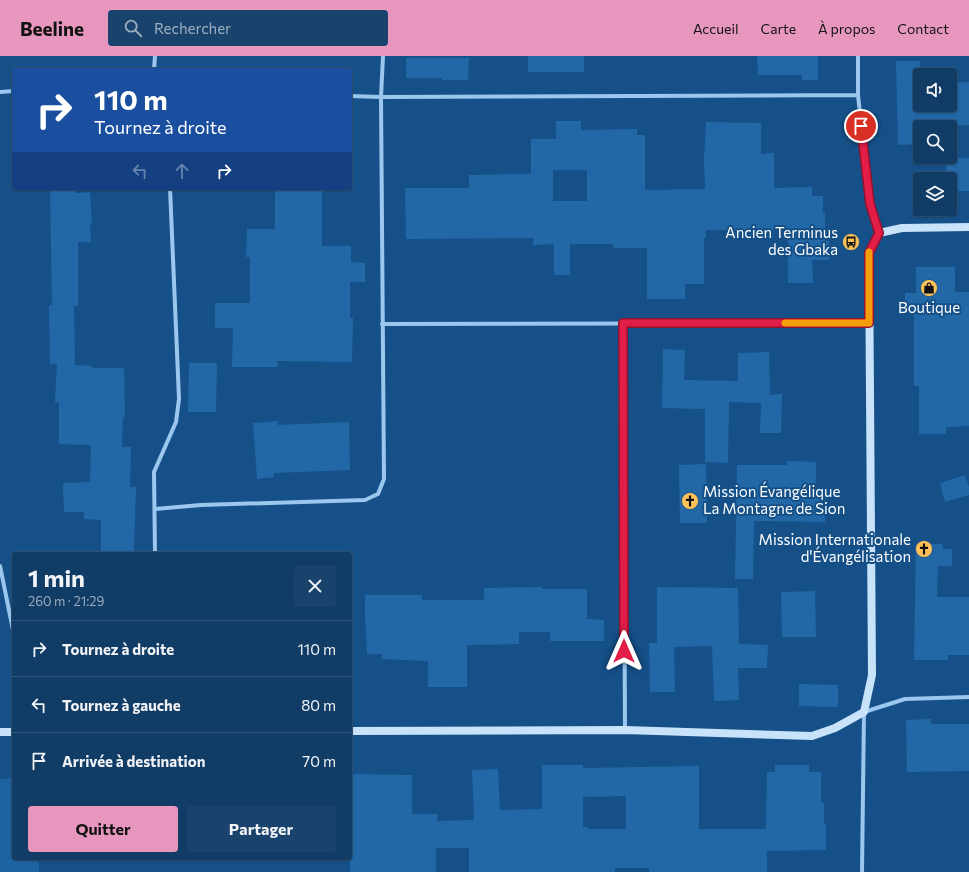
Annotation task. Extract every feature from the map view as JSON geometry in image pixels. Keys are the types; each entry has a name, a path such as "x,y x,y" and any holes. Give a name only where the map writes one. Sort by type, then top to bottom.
{"street":[{"path":"154,68 155,56"},
{"path":"155,509 201,505 365,500 378,494 384,479 381,97 383,56"},
{"path":"858,56 858,95 870,204 879,233 869,253 872,675 864,712 862,872"},
{"path":"0,92 12,91"},
{"path":"352,96 858,95"},
{"path":"155,552 154,472 176,422 179,399 170,190"},
{"path":"879,233 902,228 969,227"},
{"path":"623,323 625,730"},
{"path":"382,324 869,323"},
{"path":"0,566 12,625"},
{"path":"352,731 625,730 812,736 835,728 864,712 905,699 969,697"},
{"path":"0,732 12,732"}],"shaded area":[{"path":"12,778 12,860 39,860 39,872 0,872 0,779"}],"building":[{"path":"528,56 584,56 584,72 528,72"},
{"path":"757,56 818,56 818,80 802,80 802,75 758,75"},
{"path":"406,58 469,58 468,80 406,78"},
{"path":"896,61 920,61 920,68 913,68 913,112 957,112 957,83 969,82 969,125 957,125 957,120 913,120 913,144 898,145"},
{"path":"556,121 581,121 581,130 637,129 637,135 645,135 645,190 705,189 704,159 706,122 761,123 761,154 774,153 774,188 812,187 812,196 823,196 823,213 825,213 825,241 829,241 829,260 812,260 813,283 788,283 788,235 784,235 784,230 706,230 706,238 704,238 704,284 685,284 685,299 647,299 647,248 613,248 613,244 570,244 570,275 554,275 554,244 533,245 533,238 406,239 405,188 469,188 469,175 531,174 531,139 556,139","holes":["553,170 587,170 587,201 553,201"]},
{"path":"957,158 969,158 969,191 957,191 957,172 946,172 946,164 957,164"},
{"path":"50,190 76,190 76,193 90,192 92,224 90,224 91,242 78,242 78,306 74,306 75,365 92,366 92,368 124,368 125,417 123,417 122,447 131,447 130,487 136,487 134,552 101,552 101,520 84,519 84,512 64,512 63,483 90,482 91,445 59,444 59,402 55,402 57,364 50,364 49,305 52,305"},
{"path":"275,190 322,190 322,246 351,246 351,262 365,263 365,282 350,282 350,318 353,318 352,362 277,361 278,367 232,367 233,328 215,328 215,303 250,303 250,257 246,257 247,229 275,229"},
{"path":"916,267 955,267 955,292 969,292 969,426 946,427 946,434 919,434 919,386 914,386 914,310 905,310 905,293 916,293"},
{"path":"663,349 685,350 684,380 738,381 738,353 769,352 770,395 782,394 781,433 760,433 761,403 729,402 728,463 705,462 705,409 662,408"},
{"path":"189,363 217,363 216,412 188,412"},
{"path":"278,421 278,425 349,422 350,470 274,473 274,477 257,479 253,423"},
{"path":"787,461 816,462 816,495 825,496 825,522 754,521 753,579 735,579 737,465 787,465"},
{"path":"706,464 707,523 680,523 679,465"},
{"path":"965,475 969,487 969,495 945,502 940,483"},
{"path":"916,544 943,544 943,549 952,549 952,566 938,566 937,597 969,597 969,655 948,655 948,660 914,660"},
{"path":"542,587 542,589 587,589 587,619 604,620 604,641 550,641 550,632 519,632 519,644 467,645 467,687 428,687 428,661 382,659 382,654 367,654 365,595 422,595 422,600 484,600 484,588"},
{"path":"657,587 738,588 739,644 768,645 767,668 738,668 739,700 714,701 712,646 674,647 675,692 650,692 649,643 657,643"},
{"path":"815,591 816,637 782,637 781,592"},
{"path":"799,684 838,685 838,707 799,706"},
{"path":"931,719 931,724 969,724 969,771 907,772 906,720"},
{"path":"542,765 583,765 583,768 699,766 699,829 766,829 767,772 775,772 775,765 809,765 809,772 821,772 821,803 824,803 826,850 767,851 767,872 649,872 649,868 615,868 615,872 469,872 469,848 436,848 436,872 350,872 350,860 352,860 352,774 412,775 412,814 437,814 437,821 474,820 472,770 498,769 500,810 542,809","holes":["626,796 626,829 588,829 588,827 583,827 583,797"]}],"slow traffic":[{"path":"785,323 869,323 869,252"}],"place":[{"name":"Ancien Terminus des Gbaka","path":"851,242"},
{"name":"Boutique","path":"929,288"},
{"name":"Mission Évangélique La Montagne de Sion","path":"690,501"},
{"name":"Mission Internationale d'Évangélisation","path":"924,549"}],"route":[{"path":"624,651 623,323 869,323 869,253 879,233 870,204 861,126"}]}
